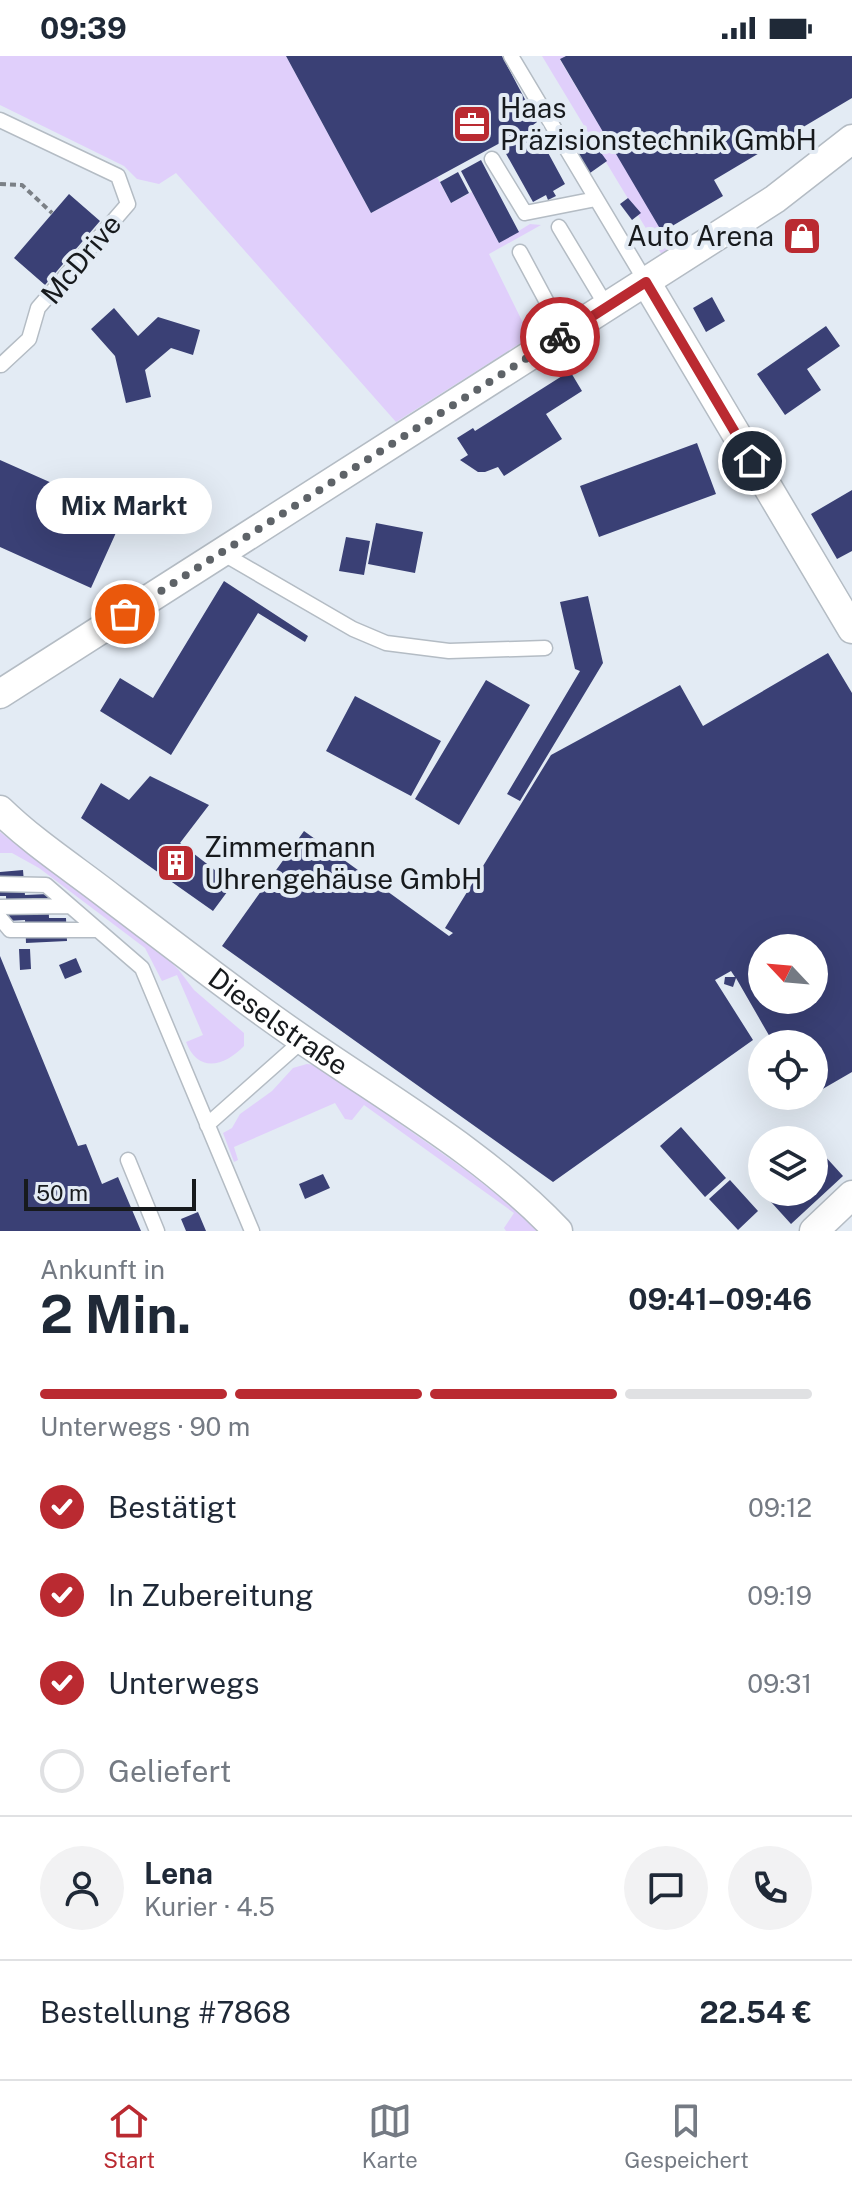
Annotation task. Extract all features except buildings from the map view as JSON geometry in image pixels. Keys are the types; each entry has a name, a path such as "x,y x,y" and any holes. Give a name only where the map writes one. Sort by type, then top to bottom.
{"street":[{"path":"0,694 775,199 852,139"},
{"path":"646,282 852,629"},
{"name":"Dieselstraße","path":"0,810 28,836 303,1040 427,1123 524,1198 558,1231"},
{"path":"814,1231 852,1195"}],"lane":[{"path":"511,56 646,282"},
{"name":"McDrive","path":"0,120 118,176 128,204 38,308 29,339 1,365"},
{"path":"492,159 525,213 596,199"},
{"path":"559,227 607,307"},
{"path":"520,252 564,334"},
{"path":"222,553 353,629 386,643 449,651 545,648"},
{"path":"0,884 46,885 142,968 252,1231"},
{"path":"0,907 70,906"},
{"path":"0,918 10,930 98,930"},
{"path":"207,1125 303,1040"},
{"path":"128,1160 157,1231"}],"path":[{"path":"0,184 22,185 52,213"}],"shaded area":[{"path":"0,56 286,56 371,213 437,177 451,203 472,192 499,243 530,224 541,225 489,254 530,337 396,422 176,173 159,184 137,179 124,166 0,105"},
{"path":"542,56 565,56 560,60 673,249 662,255"},
{"path":"0,832 163,955 194,990 244,1033 244,1046 220,1062 212,1064 197,1059 186,1042 203,1035 177,975 162,981 145,948 39,868 12,853 0,853"},
{"path":"315,1065 331,1075 467,1171 543,1231 506,1231 504,1228 514,1213 364,1105 352,1120 345,1119 335,1103 234,1147 238,1160 234,1162 223,1133 232,1128 240,1114 272,1091 293,1068"}],"way so far":[{"path":"125,614 560,337"}],"place":[{"name":"Haas Präzisionstechnik GmbH","path":"472,124"},
{"name":"Auto Arena","path":"802,236"},
{"name":"Mix Markt","path":"125,614"},
{"name":"Zimmermann Uhrengehäuse GmbH","path":"176,863"}],"route":[{"path":"560,337 646,282 752,461"}]}
